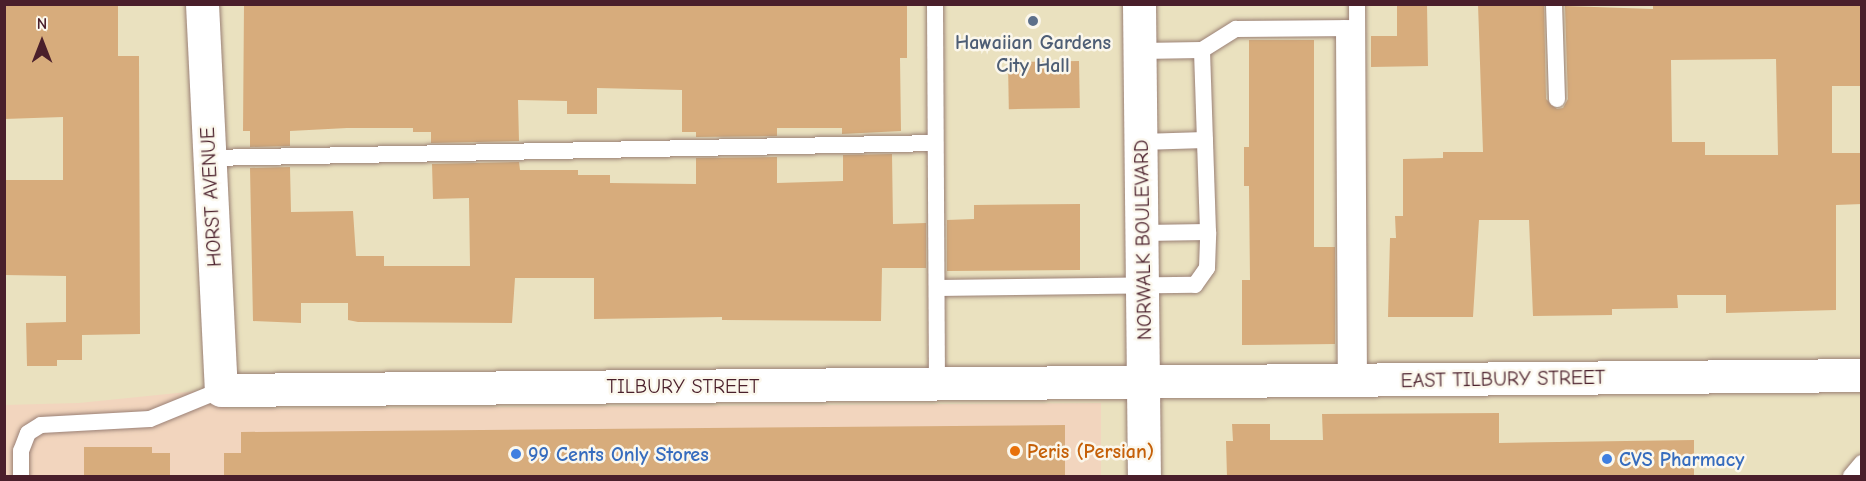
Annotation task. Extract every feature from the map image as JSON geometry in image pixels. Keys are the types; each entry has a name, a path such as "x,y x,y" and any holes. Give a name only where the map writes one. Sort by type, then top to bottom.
{"street":[{"name":"HORST AVENUE","path":"202,4 220,390"},
{"name":"NORWALK BOULEVARD","path":"1139,4 1144,283 1144,477"},
{"name":"EAST TILBURY STREET","path":"1145,382 1352,382 1862,375"},
{"name":"TILBURY STREET","path":"220,390 1145,382"}],"lane":[{"path":"935,4 937,383"},
{"path":"1352,382 1351,28 1358,4"},
{"path":"1554,4 1557,99"},
{"path":"1140,51 1202,50 1236,29 1351,28"},
{"path":"937,288 1144,283 1195,285 1207,268 1208,232 1202,50"},
{"path":"1141,142 1205,140"},
{"path":"209,158 935,143"},
{"path":"1143,233 1208,232"},
{"path":"21,477 21,451 28,433 41,425 150,419 220,390"},
{"path":"1851,477 1862,463"}],"shaded area":[{"path":"197,391 230,409 1101,403 1101,476 5,476 4,405 79,403"}],"building":[{"path":"4,4 118,4 118,56 139,56 140,334 82,335 82,360 57,360 57,366 27,366 26,323 66,322 66,276 4,275 4,180 63,180 63,117 4,119"},
{"path":"244,4 907,4 907,58 900,58 901,131 842,134 842,128 777,128 777,136 696,137 696,132 682,132 682,90 597,88 597,114 567,114 567,101 518,100 519,141 431,143 431,132 413,132 413,128 347,128 290,131 290,146 250,147 250,131 243,131"},
{"path":"1397,4 1427,4 1428,66 1371,67 1371,36 1397,36"},
{"path":"1478,4 1544,6 1546,99 1557,109 1563,108 1568,99 1565,6 1653,9 1653,4 1862,4 1862,86 1832,86 1832,153 1862,153 1862,204 1836,205 1836,310 1726,313 1726,295 1677,295 1678,308 1612,309 1612,315 1533,316 1529,220 1479,220 1473,317 1388,317 1390,238 1396,238 1395,216 1403,216 1403,159 1443,158 1443,152 1483,152","holes":["1776,59 1778,155 1705,155 1705,142 1672,142 1671,60"]},
{"path":"1249,40 1314,40 1314,247 1335,247 1335,344 1242,345 1242,280 1250,280 1249,186 1244,186 1244,147 1249,147"},
{"path":"1079,61 1080,108 1009,109 1008,62"},
{"path":"892,154 893,224 926,223 926,268 882,268 881,321 722,320 722,317 594,319 594,278 515,278 512,323 358,322 348,320 348,303 301,303 301,323 253,321 250,168 290,167 291,212 353,211 356,256 384,256 384,266 470,266 469,198 433,199 432,164 519,162 520,170 578,170 578,175 610,175 610,183 696,184 696,158 777,157 777,183 843,181 843,155"},
{"path":"1080,204 1080,270 947,271 947,220 974,219 974,205"},
{"path":"1499,413 1499,443 1694,440 1694,477 1227,477 1226,441 1233,441 1232,424 1270,424 1270,440 1323,440 1322,414"},
{"path":"1065,425 1065,477 224,477 224,453 241,453 241,432"},
{"path":"84,447 152,447 152,453 170,453 170,477 84,477"}],"place":[{"name":"Hawaiian Gardens City Hall","path":"1033,21"},
{"name":"Peris (Persian)","path":"1015,451"},
{"name":"99 Cents Only Stores","path":"516,454"},
{"name":"CVS Pharmacy","path":"1607,459"}]}
